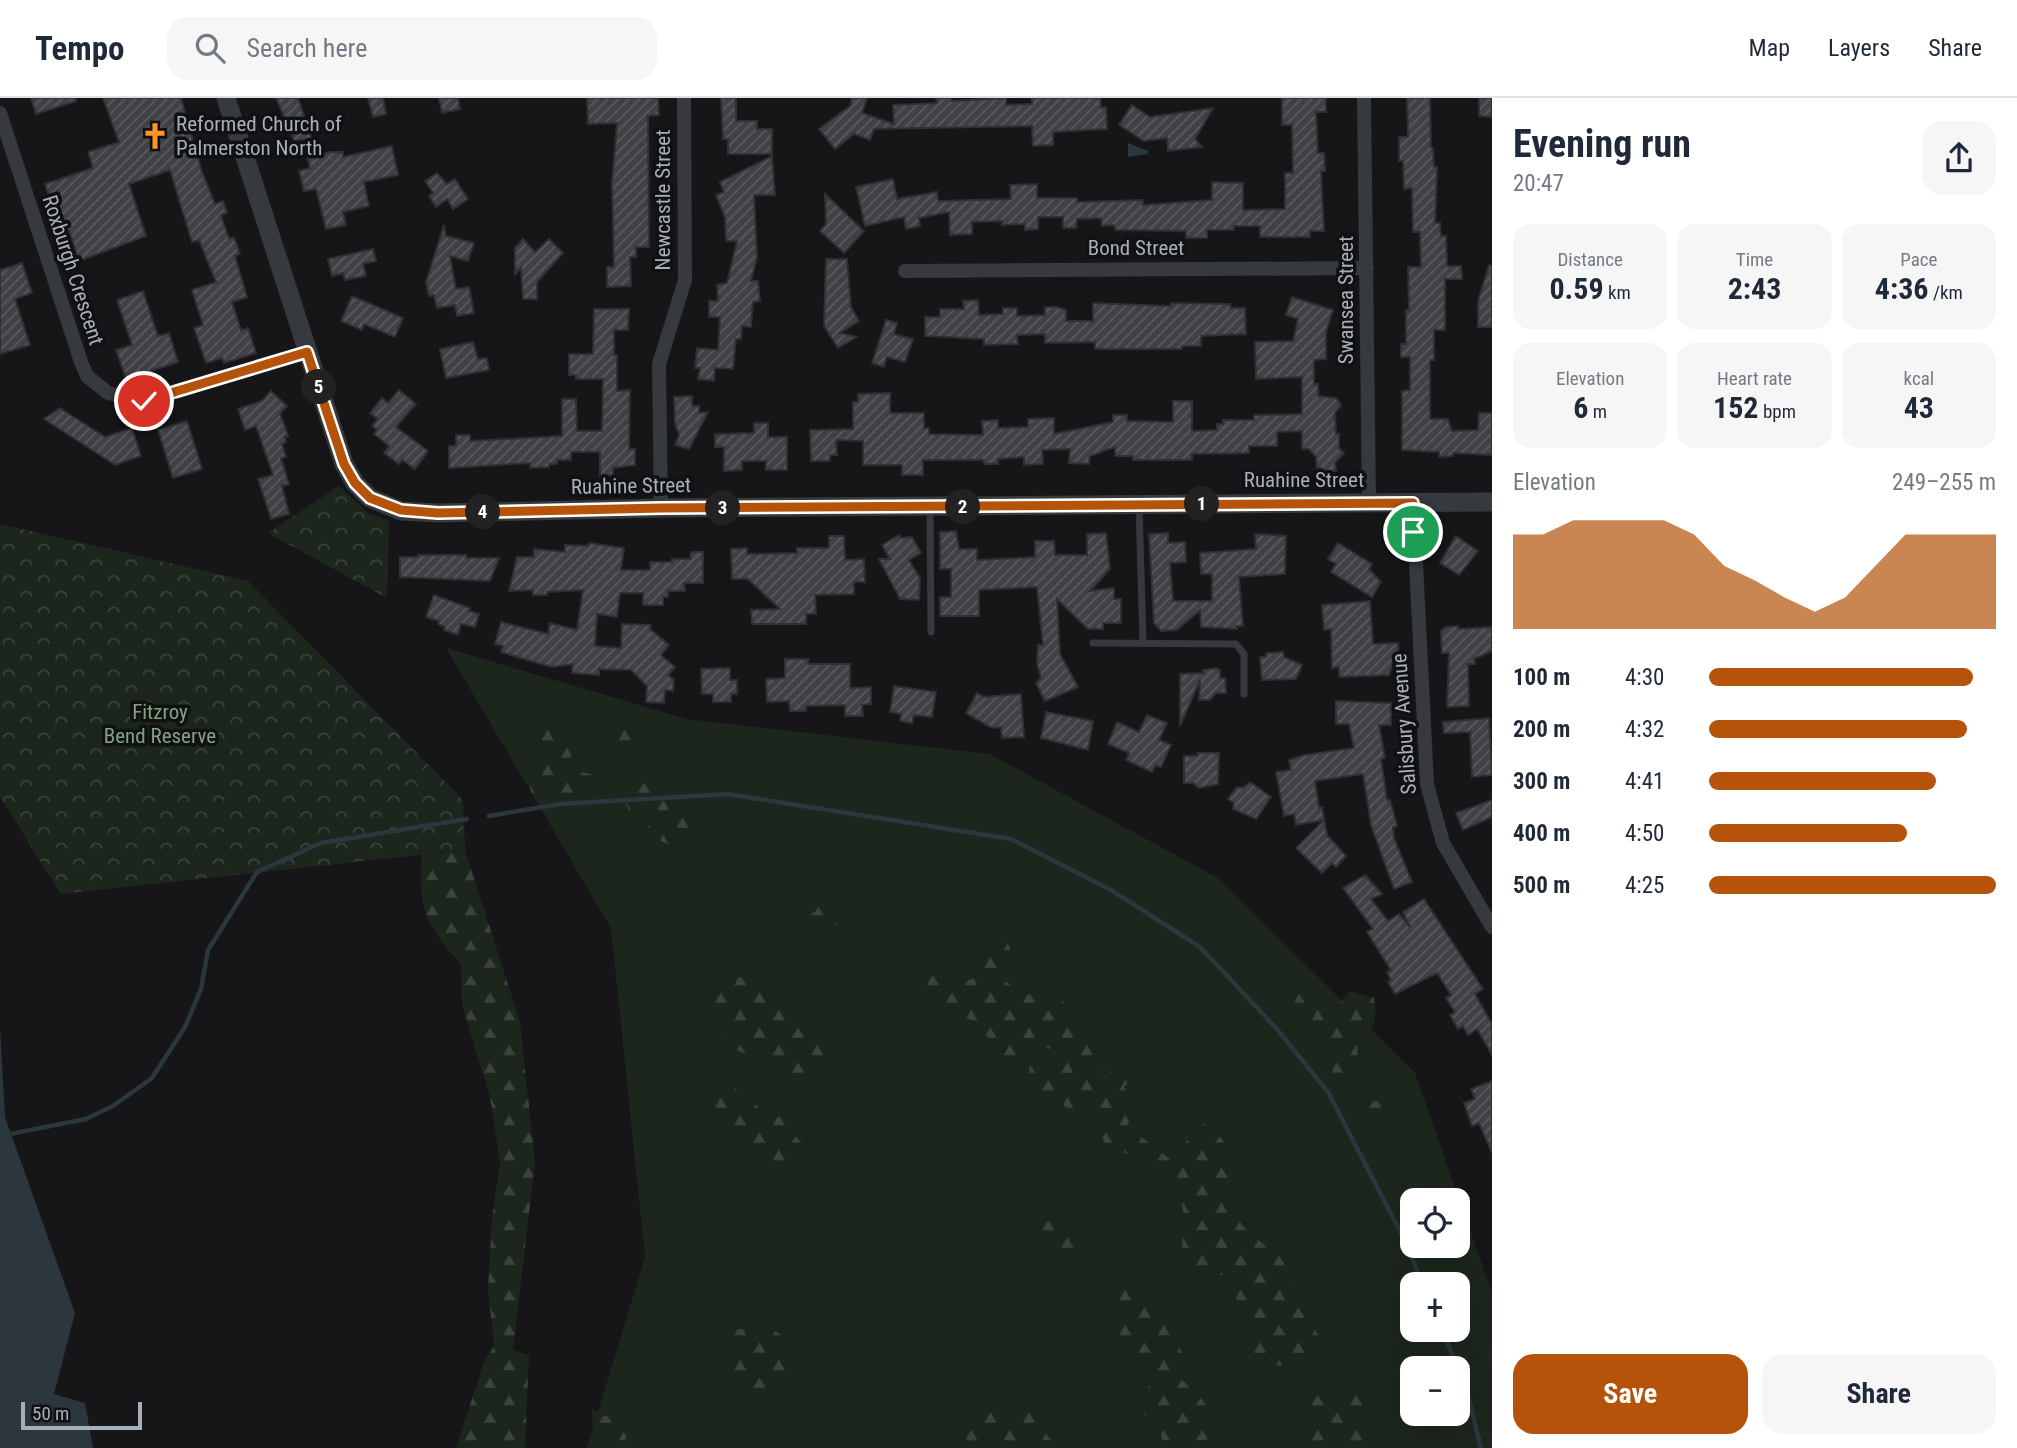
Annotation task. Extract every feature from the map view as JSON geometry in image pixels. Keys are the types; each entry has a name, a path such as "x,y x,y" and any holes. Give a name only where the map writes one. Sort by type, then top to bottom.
{"street":[{"name":"Ruahine Street","path":"226,98 344,464 355,483 370,498 386,506 438,513 661,508 1492,502"},
{"name":"Newcastle Street","path":"661,508 659,364 685,280 684,98"},
{"name":"Swansea Street","path":"1364,98 1369,502"},
{"name":"Roxburgh Crescent","path":"0,114 81,362 97,386 108,393 144,401 307,352"},
{"name":"Bond Street","path":"905,271 1367,268"},
{"name":"Salisbury Avenue","path":"1413,503 1427,784 1443,843 1492,927"}],"lane":[{"path":"1139,504 1143,642"},
{"path":"930,507 931,632"},
{"path":"1093,643 1236,644 1244,654 1244,694"}],"green space":[{"path":"339,486 369,514 389,520 387,598 268,533"},
{"name":"Fitzroy Bend Reserve","path":"0,524 248,581 463,800 465,850 61,894 0,797"},
{"path":"446,648 687,719 990,754 1218,878 1415,1073 1455,1188 1400,1188 1400,1258 1470,1258 1470,1230 1492,1293 1492,1448 587,1448 645,1257 611,928"},
{"path":"632,723 654,737 651,748 634,750 603,744 601,739 605,735 613,738 620,726"},
{"path":"561,725 576,750 560,770 565,774 574,770 591,774 605,784 580,797 552,794 537,803 531,792 528,764 541,755 539,733 546,726"},
{"path":"626,775 686,802 702,834 682,848 663,842 646,832 653,813 629,811 622,793"},
{"path":"465,850 520,1022 535,1162 513,1350 529,1355 525,1448 456,1448 484,1362 494,1346 488,1289 492,1218 500,1162 490,1097 462,1005 461,964 439,938 426,915 421,873 422,855"},
{"path":"823,895 828,902 832,899 846,918 844,927 837,924 829,931 832,950 825,950 822,939 816,939 817,934 803,927 799,919 816,911"},
{"path":"999,928 1008,942 1010,952 999,977 1023,993 1063,1001 1088,1042 1099,1053 1097,1067 1106,1077 1119,1061 1128,1061 1133,1079 1124,1087 1136,1106 1127,1126 1174,1162 1193,1130 1204,1124 1224,1141 1229,1158 1227,1205 1247,1231 1281,1258 1291,1276 1307,1320 1321,1338 1302,1374 1292,1363 1268,1365 1254,1356 1247,1339 1247,1316 1238,1303 1227,1275 1209,1275 1203,1283 1181,1253 1185,1220 1181,1202 1136,1156 1107,1149 1099,1130 1103,1119 1091,1107 1076,1117 1058,1100 1042,1098 1030,1085 1029,1067 1038,1058 1049,1070 1060,1067 1051,1049 1032,1046 997,1068 991,1050 992,1041 968,1018 953,1017 926,1006 912,987 915,973 923,968 947,982 974,978"},
{"path":"731,974 745,979 765,993 766,1006 816,1023 827,1040 826,1071 796,1087 770,1067 766,1050 748,1055 728,1046 725,1030 716,1016 714,1003 718,981"},
{"path":"1350,991 1374,998 1376,1012 1371,1029 1357,1043 1358,1064 1351,1072 1349,1086 1336,1081 1330,1064 1337,1052 1306,1023 1294,1004 1298,995 1322,997 1332,1013"},
{"path":"721,1084 735,1088 763,1111 787,1120 792,1133 804,1145 800,1167 779,1168 764,1164 752,1153 743,1134 713,1123 704,1109 708,1087"},
{"path":"1369,1101 1381,1102 1385,1112 1381,1126 1370,1126 1362,1114"},
{"path":"1056,1219 1069,1223 1079,1234 1074,1255 1042,1254 1033,1244 1030,1227"},
{"path":"1116,1275 1134,1276 1150,1299 1176,1323 1177,1340 1184,1359 1179,1378 1194,1390 1209,1411 1210,1439 1196,1441 1189,1448 1164,1447 1156,1425 1135,1403 1156,1374 1118,1332 1121,1318 1112,1310 1108,1296"},
{"path":"767,1325 781,1335 791,1377 784,1388 745,1392 731,1362 731,1339 735,1330"},
{"path":"1353,1382 1367,1406 1365,1427 1376,1441 1374,1448 1286,1448 1284,1442 1294,1429 1310,1427 1308,1400 1319,1386 1333,1393"},
{"path":"1031,1402 1036,1411 1045,1411 1046,1434 1057,1448 975,1448 967,1441 962,1426 968,1415 980,1408 999,1415"},
{"path":"592,1409 610,1418 626,1435 625,1448 594,1448"}],"shaded area":[{"path":"1128,143 1148,151 1148,154 1128,157"},
{"path":"0,1026 5,1117 75,1313 54,1394 85,1403 93,1448 0,1448"}],"building":[{"path":"31,98 75,98 76,101 36,114"},
{"path":"103,98 181,98 202,172 215,204 223,201 227,213 221,215 229,239 234,237 240,254 235,256 247,297 232,302 241,330 248,328 256,353 224,363 222,358 206,363 194,328 203,325 192,290 216,282 199,240 192,242 170,170 129,184 146,236 79,261 69,231 61,233 45,184 93,168 88,152 119,142"},
{"path":"276,98 298,98 312,139 294,141"},
{"path":"368,98 383,98 386,114 373,117"},
{"path":"439,98 458,98 460,109 442,113"},
{"path":"587,98 658,98 659,115 648,116 649,247 636,247 636,257 630,257 631,286 607,287 607,267 614,267 612,183 617,123 588,124"},
{"path":"721,98 736,98 736,121 757,121 757,129 772,129 772,154 728,154 728,139 723,139"},
{"path":"852,98 867,98 862,113 894,124 893,105 937,103 936,98 951,98 951,101 1006,98 1006,105 1032,104 1032,98 1100,98 1101,108 1106,107 1107,129 1053,132 1053,145 1033,146 1032,126 874,129 870,140 854,134 835,149 819,129 850,106"},
{"path":"1282,98 1326,98 1326,112 1316,112 1318,153 1324,153 1325,171 1321,171 1324,231 1310,231 1310,237 1260,237 1260,226 1234,226 1234,230 1207,230 1207,238 1186,238 1186,231 1115,230 1114,225 1102,226 1101,218 1077,219 1076,228 1063,228 1063,217 1038,217 1038,229 1025,230 1025,224 1002,225 1002,221 972,222 972,234 950,235 949,212 919,218 920,226 906,229 904,217 865,226 856,187 893,179 897,199 937,192 938,201 1011,199 1010,185 1037,184 1037,198 1077,198 1077,202 1143,200 1143,205 1212,200 1212,182 1243,183 1243,210 1285,209 1285,173 1293,173 1292,125 1282,125"},
{"path":"1407,98 1430,98 1431,147 1434,167 1437,167 1435,223 1440,223 1441,236 1446,236 1447,266 1461,266 1462,279 1445,279 1445,330 1434,330 1434,360 1430,360 1430,419 1448,419 1452,431 1478,430 1479,413 1492,413 1492,455 1453,453 1453,456 1439,457 1439,452 1402,450 1402,391 1410,390 1410,357 1401,357 1401,344 1406,344 1406,310 1409,310 1408,267 1421,267 1420,232 1413,232 1412,188 1404,189 1403,161 1399,161 1399,137 1408,137"},
{"path":"1479,98 1492,98 1492,117 1479,116"},
{"path":"1132,105 1150,117 1213,108 1195,139 1202,147 1168,151 1167,138 1144,141 1119,125"},
{"path":"392,146 398,175 364,182 369,206 343,212 346,225 326,229 316,189 304,191 299,171 310,168 307,157 343,152 343,157"},
{"path":"772,156 775,195 754,195 757,257 751,281 758,281 760,301 753,302 751,327 742,326 741,339 736,339 733,369 715,368 714,381 698,379 700,368 695,368 697,348 718,350 720,317 709,317 709,301 718,301 717,285 727,283 737,241 726,241 725,217 716,195 724,192 720,182"},
{"path":"437,173 447,184 455,179 468,199 453,209 447,199 436,207 429,196 433,193 425,181"},
{"path":"825,194 864,231 844,253 820,231 826,224"},
{"path":"444,225 446,236 474,243 468,261 450,256 456,289 469,287 474,313 457,316 455,305 437,308 434,295 429,296 426,282"},
{"path":"523,239 535,252 549,239 563,253 537,282 537,299 523,299 521,268 515,274 515,248"},
{"path":"373,249 376,261 363,264 366,276 345,280 343,273 332,276 328,259"},
{"path":"826,259 847,259 851,307 859,321 840,333 856,337 838,348 824,326"},
{"path":"22,263 32,293 15,299 30,345 0,354 0,270"},
{"path":"1489,265 1492,266 1492,327 1478,327 1478,301"},
{"path":"143,291 158,336 169,333 178,362 126,379 116,350 132,345 117,300"},
{"path":"352,296 403,318 395,337 364,324 362,330 341,321"},
{"path":"1292,297 1333,310 1326,332 1326,359 1314,360 1314,384 1318,384 1318,396 1336,398 1341,405 1335,413 1336,434 1339,434 1339,448 1344,453 1335,463 1336,471 1321,472 1320,468 1317,469 1316,457 1309,449 1302,449 1302,431 1277,432 1277,446 1249,446 1249,453 1192,454 1192,460 1133,460 1133,456 1115,456 1115,447 1090,456 1089,464 1069,463 1070,449 1042,450 1043,464 1024,465 1024,457 998,459 998,464 984,464 984,460 923,460 923,475 902,475 902,465 863,465 863,441 836,440 837,455 830,455 830,461 811,461 810,430 853,429 853,402 858,402 858,394 890,393 890,413 924,413 924,428 929,428 929,434 983,435 982,421 998,420 998,428 1028,427 1028,419 1054,418 1054,434 1113,422 1113,415 1127,415 1127,421 1173,422 1173,401 1192,401 1192,431 1217,430 1217,424 1223,424 1223,420 1254,420 1254,415 1302,414 1302,377 1256,379 1255,342 1293,341 1298,319 1286,315"},
{"path":"978,300 979,315 1003,314 1003,308 1017,308 1017,316 1045,315 1045,307 1057,307 1066,310 1066,321 1093,321 1093,303 1171,306 1171,303 1230,304 1231,308 1245,308 1246,334 1201,336 1201,346 1182,346 1182,349 1095,349 1095,342 1045,343 1045,334 1017,335 1018,344 984,345 984,339 925,336 925,317 940,317 940,309 964,309 963,301"},
{"path":"594,309 629,309 628,330 614,330 614,355 617,355 617,391 630,390 629,449 635,449 635,465 613,468 613,475 600,476 600,452 571,452 571,460 557,460 557,464 549,464 549,467 530,468 530,463 449,468 449,446 456,446 456,435 470,435 470,441 562,436 562,399 576,399 577,431 602,431 603,379 576,379 576,375 569,375 569,354 593,354"},
{"path":"886,320 897,323 894,334 913,339 905,362 887,357 884,367 872,363"},
{"path":"473,342 478,359 487,358 489,370 446,378 440,349"},
{"path":"399,390 416,404 396,427 428,451 415,469 402,460 399,464 384,453 389,446 374,434 377,430 372,426 378,419 370,413 382,398 388,403"},
{"path":"271,391 287,406 280,413 288,436 282,444 286,457 281,458 289,484 282,486 289,514 271,519 258,479 273,475 256,426 245,430 238,409 262,401"},
{"path":"692,396 692,406 699,406 699,413 708,412 689,449 675,445 679,435 675,424 674,397"},
{"path":"60,408 105,437 132,428 141,456 115,465 44,419"},
{"path":"187,421 202,469 173,478 158,430"},
{"path":"754,423 768,423 768,437 787,437 787,470 766,470 766,461 742,461 742,470 724,471 724,447 715,447 715,434 754,433"},
{"path":"956,531 959,549 977,549 977,560 1035,557 1035,541 1054,541 1055,555 1087,555 1087,534 1106,533 1110,569 1090,591 1114,588 1114,599 1121,599 1121,623 1103,623 1103,629 1088,629 1057,599 1060,654 1078,687 1045,701 1036,683 1041,678 1037,664 1038,645 1043,645 1037,587 979,590 979,616 940,616 940,597 951,597 951,569 940,569 940,532"},
{"path":"1168,533 1168,543 1185,542 1186,562 1170,563 1173,601 1212,601 1212,574 1201,574 1200,553 1256,549 1255,534 1286,536 1285,574 1239,577 1243,626 1236,626 1237,629 1201,627 1200,610 1177,630 1161,631 1154,623 1149,534"},
{"path":"899,535 901,538 912,537 921,553 909,560 920,578 919,600 900,599 879,559 890,559 882,545"},
{"path":"829,536 844,536 845,560 864,559 865,582 854,582 854,594 815,595 816,614 806,614 806,624 752,624 751,610 780,609 748,579 732,579 731,549 747,548 747,554 797,553 797,548 829,548"},
{"path":"1456,536 1478,551 1459,575 1440,563"},
{"path":"589,543 624,548 621,570 650,570 650,562 690,559 691,552 703,552 703,583 684,583 685,591 668,591 668,597 663,597 663,605 643,605 643,593 620,593 617,617 597,614 595,646 621,648 622,624 651,625 650,629 669,645 661,655 675,667 668,675 674,680 673,691 665,690 664,703 646,702 647,686 631,670 599,669 599,675 572,673 573,664 552,667 501,652 503,646 495,644 501,622 548,634 550,623 577,630 583,590 547,592 547,595 533,595 533,590 509,591 517,557 534,557 534,549 565,552 565,545 588,546"},
{"path":"1338,543 1372,564 1369,569 1381,582 1372,597 1331,572 1336,564 1328,559"},
{"path":"418,555 499,558 490,581 400,577 400,557"},
{"path":"434,595 479,614 475,627 461,624 458,635 444,630 445,627 438,624 439,621 426,617"},
{"path":"1370,601 1373,644 1398,643 1399,659 1394,660 1389,675 1339,677 1339,667 1332,668 1331,629 1324,630 1322,605"},
{"path":"1458,626 1458,629 1492,627 1492,651 1474,659 1475,664 1468,664 1469,706 1447,707 1449,653 1442,653 1441,631 1446,627"},
{"path":"1283,652 1284,657 1302,665 1296,679 1262,680 1260,657 1266,657 1266,653"},
{"path":"785,659 808,659 808,664 850,664 850,688 871,687 871,704 862,705 863,716 845,716 845,705 806,706 806,711 790,711 789,701 767,702 766,679 785,678"},
{"path":"730,668 730,680 737,680 737,694 731,694 731,702 713,702 713,694 702,694 701,669"},
{"path":"1203,670 1220,670 1220,678 1225,678 1226,693 1216,693 1210,700 1199,700 1200,680 1180,726 1180,674 1204,673"},
{"path":"894,686 936,692 932,717 914,715 912,723 900,721 901,714 890,712"},
{"path":"977,693 984,697 1021,694 1024,737 1002,738 1001,727 992,728 966,713"},
{"path":"1336,701 1391,703 1391,725 1379,725 1385,758 1381,759 1387,800 1390,800 1397,826 1393,827 1394,838 1412,882 1394,889 1371,825 1363,774 1315,781 1319,808 1322,807 1327,835 1346,856 1336,867 1332,863 1322,873 1296,848 1324,820 1296,825 1294,814 1284,816 1276,772 1291,770 1289,760 1304,755 1354,748 1349,724 1336,724"},
{"path":"1046,712 1093,721 1088,750 1041,738"},
{"path":"1147,715 1167,723 1159,740 1171,745 1161,767 1156,765 1152,772 1126,760 1129,753 1108,744 1117,722 1139,732"},
{"path":"1489,718 1492,775 1472,777 1470,732 1444,733 1443,722"},
{"path":"1198,753 1219,753 1218,784 1199,788 1193,783 1184,783 1184,756 1197,756"},
{"path":"1250,782 1271,797 1256,819 1233,809 1234,803 1228,799 1237,787 1243,788"},
{"path":"1492,800 1492,817 1463,830 1456,813"},
{"path":"1365,875 1382,894 1371,899 1388,921 1399,914 1410,927 1403,912 1424,899 1483,989 1475,994 1492,1024 1492,1055 1477,1029 1468,1035 1463,1026 1458,1029 1450,1015 1455,1012 1446,998 1451,995 1437,973 1395,994 1388,982 1391,980 1387,972 1391,970 1367,932 1373,929 1343,888"},
{"path":"1492,1081 1492,1153 1479,1123 1472,1126 1464,1103 1475,1099 1471,1089"}],"waterway":[{"path":"489,816 560,804 727,794 1011,839 1111,890 1200,947 1276,1028 1328,1092 1403,1237 1418,1272"},
{"path":"0,1136 86,1119 113,1106 152,1078 185,1027 201,989 208,950 257,872 321,843 467,819"},
{"path":"1447,1342 1466,1387 1481,1448"}],"place":[{"name":"Reformed Church of Palmerston North","path":"155,136"}],"route":[{"path":"144,401 307,352 344,464 355,483 370,498 401,510 438,513 661,508 1369,502 1413,503 1413,532"}]}
